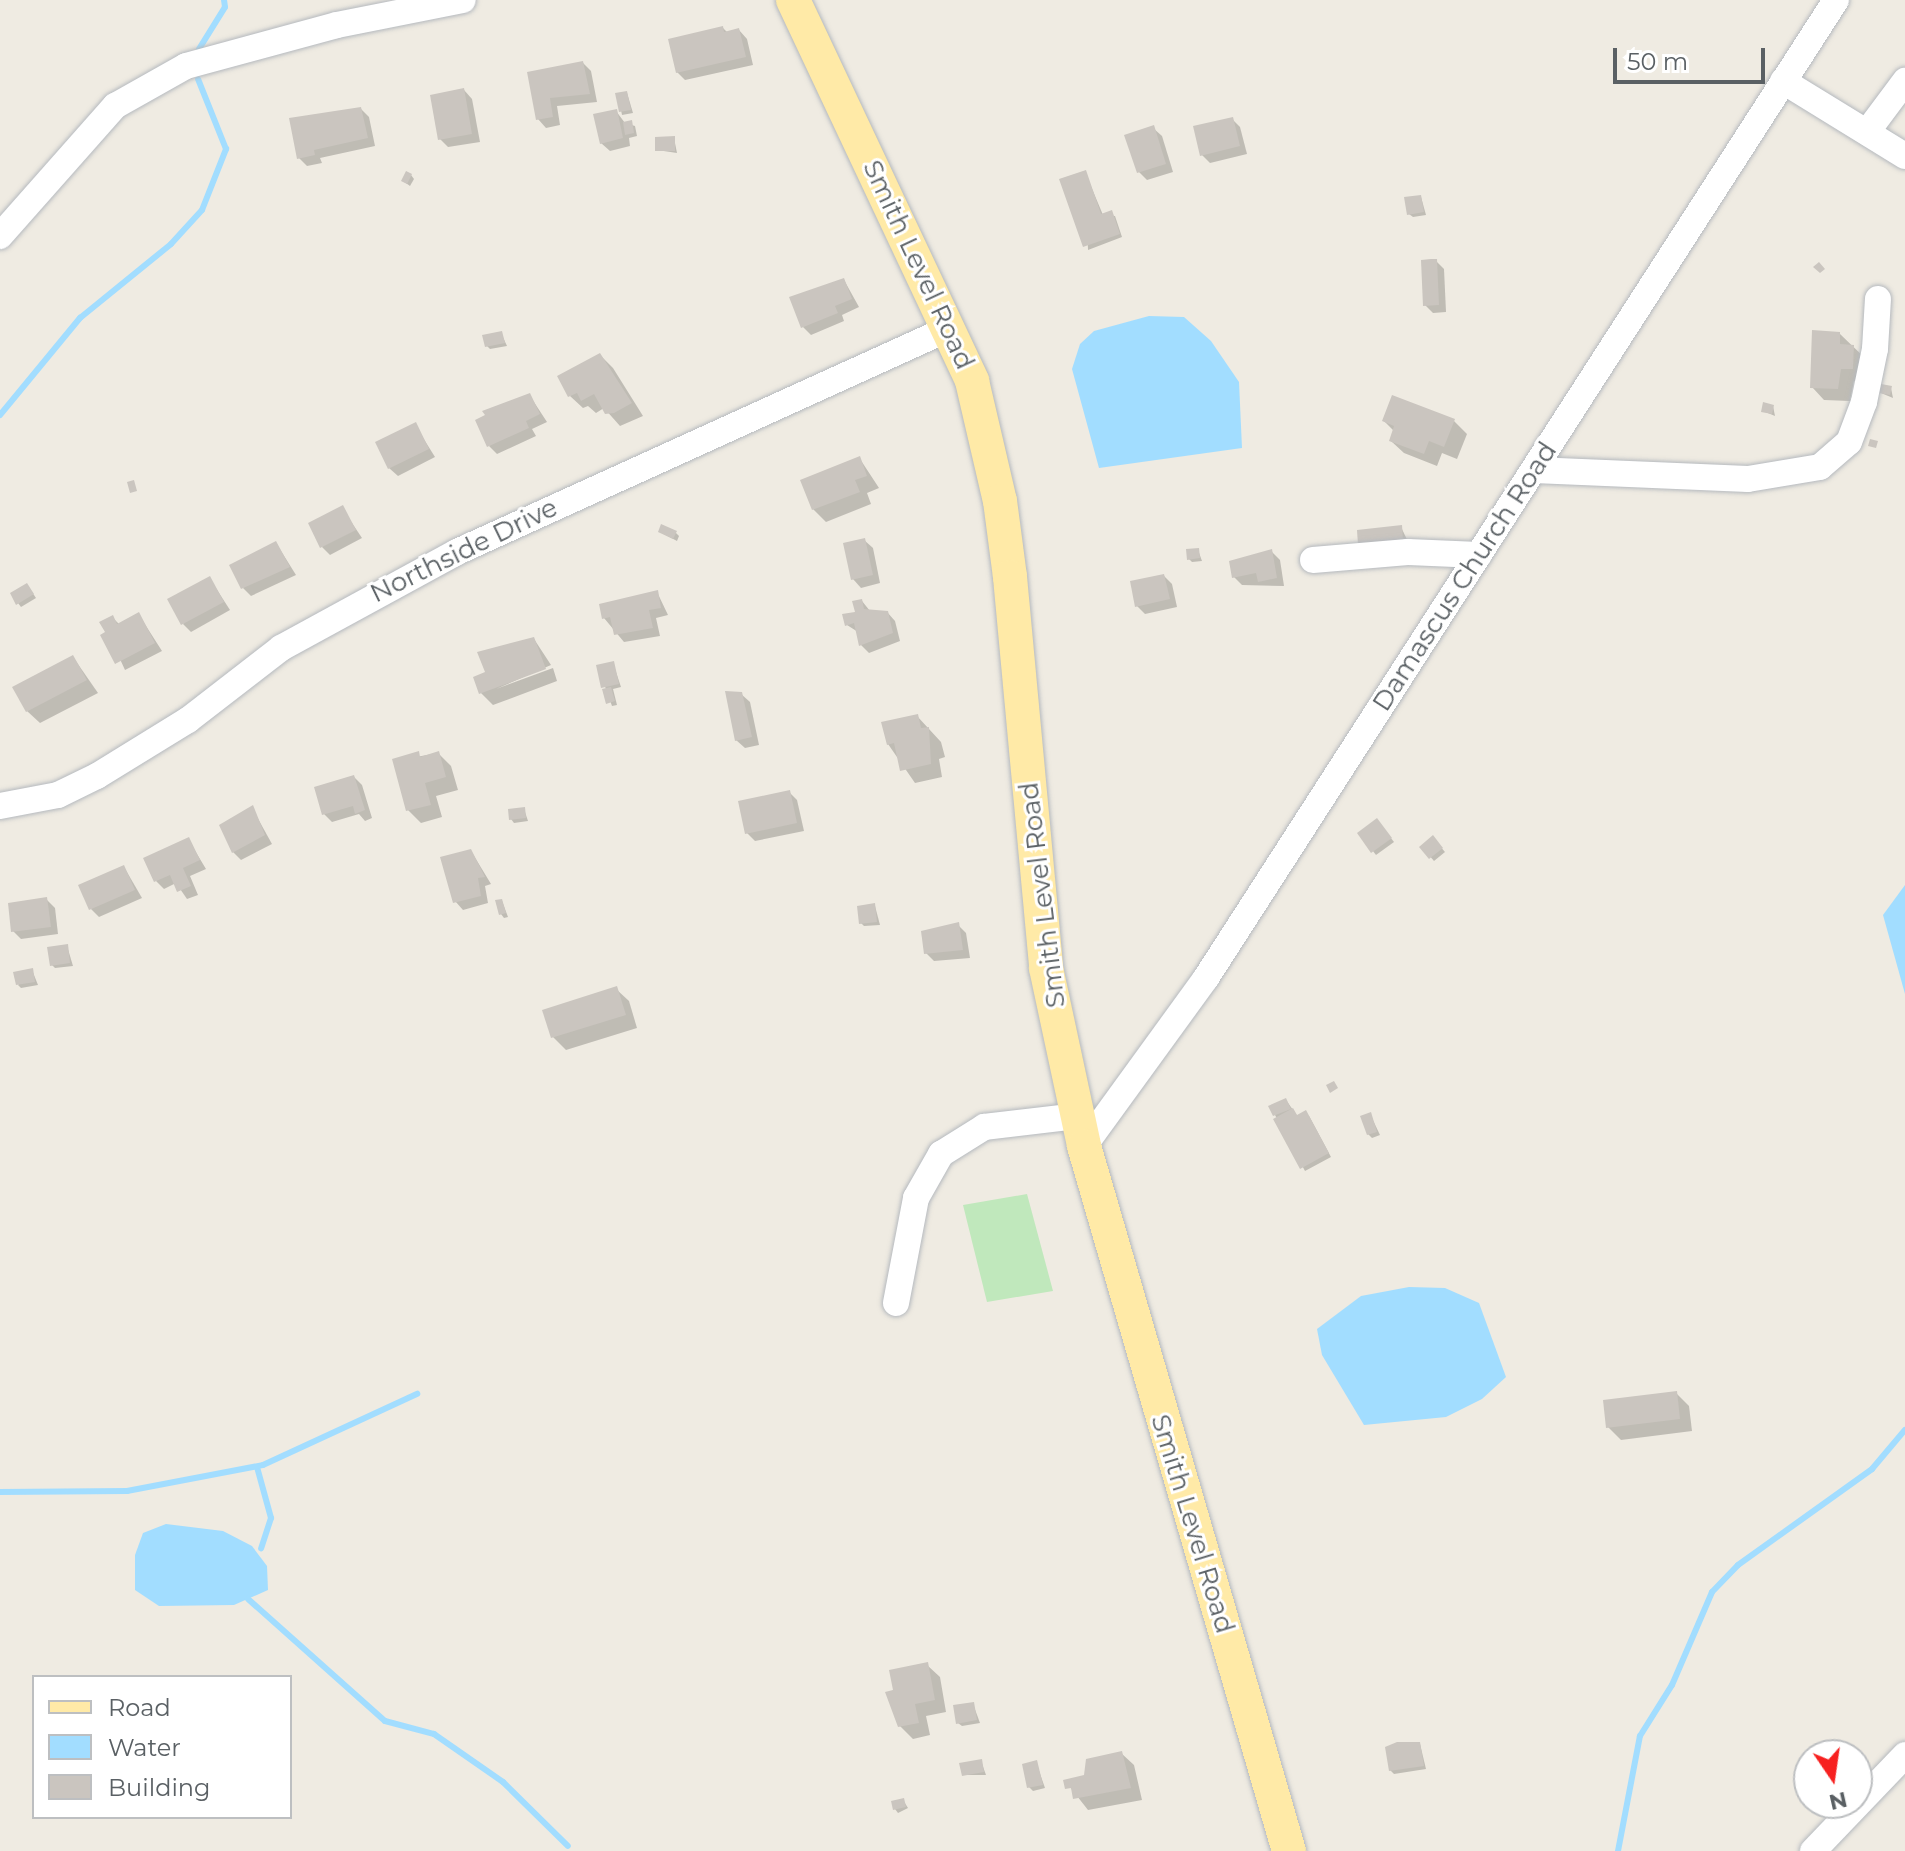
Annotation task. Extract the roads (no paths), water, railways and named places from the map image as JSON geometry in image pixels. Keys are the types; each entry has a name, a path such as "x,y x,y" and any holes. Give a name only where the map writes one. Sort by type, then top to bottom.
{"main road":[{"name":"Smith Level Road","path":"793,0 950,328 972,381 1000,501 1024,703 1046,968 1081,1131 1289,1851"}],"street":[{"path":"0,236 115,106 186,66 337,25 463,0"},
{"name":"Damascus Church Road","path":"1081,1131 1206,978 1836,0"},
{"path":"1783,81 1905,156"},
{"path":"1867,132 1905,81"},
{"path":"1534,470 1748,479 1820,467 1849,442 1864,402 1875,349 1878,299"},
{"name":"Northside Drive","path":"0,806 58,795 97,776 188,720 281,648 457,552 950,328"},
{"path":"1313,560 1408,552 1479,555"},
{"path":"896,1303 916,1198 941,1154 984,1127 1081,1131"},
{"path":"1813,1851 1905,1755"}],"water":[{"path":"1149,316 1184,317 1211,341 1239,382 1242,448 1099,468 1072,369 1080,344 1094,331"},
{"path":"1905,885 1905,994 1883,915"},
{"path":"1409,1287 1445,1288 1479,1303 1506,1377 1482,1399 1446,1417 1364,1425 1322,1355 1317,1329 1361,1296"},
{"path":"166,1524 223,1531 252,1546 267,1566 268,1590 234,1605 159,1606 135,1590 135,1555 143,1533"}],"waterway":[{"path":"199,49 225,7 224,0"},
{"path":"0,415 80,318 171,244 202,210 226,149 198,79"},
{"path":"0,1492 127,1491 263,1465 417,1394"},
{"path":"1618,1851 1640,1736 1672,1685 1712,1592 1738,1565 1872,1469 1905,1430"},
{"path":"257,1467 271,1518 261,1548"},
{"path":"248,1599 385,1721 434,1734 503,1782 568,1846"}]}
